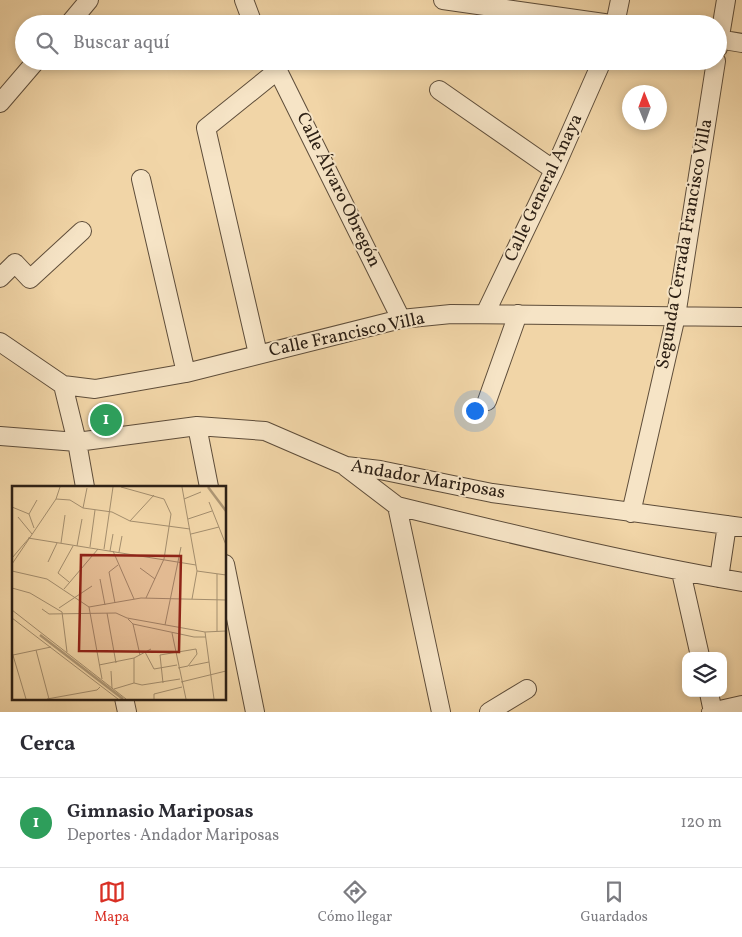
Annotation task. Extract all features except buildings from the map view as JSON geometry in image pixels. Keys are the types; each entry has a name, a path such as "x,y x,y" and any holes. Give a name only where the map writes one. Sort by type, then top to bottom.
{"street":[{"path":"76,15 89,0"},
{"path":"244,0 250,15"},
{"path":"443,0 549,15"},
{"path":"616,15 620,0"},
{"path":"724,15 726,0"},
{"path":"727,42 742,42"},
{"path":"0,103 28,70"},
{"path":"258,354 206,128 271,70"},
{"name":"Calle Álvaro Obregón","path":"278,70 401,319"},
{"name":"Calle General Anaya","path":"485,314 554,170 598,70"},
{"name":"Segunda Cerrada Francisco Villa","path":"631,513 676,316 715,70"},
{"path":"439,90 554,170"},
{"path":"141,179 186,373"},
{"path":"0,278 15,263 30,279 82,230"},
{"name":"Calle Francisco Villa","path":"0,342 63,385 95,389 186,373 401,319 451,314 742,317"},
{"path":"487,401 518,314"},
{"path":"63,385 77,442 85,486"},
{"path":"197,426 210,486"},
{"name":"Andador Mariposas","path":"0,436 77,442 197,426 265,431 346,466 380,470 492,493 734,526"},
{"path":"346,466 397,506 441,712"},
{"name":"Andador Mariposas","path":"397,506 548,543 681,572 742,582"},
{"path":"719,578 734,526"},
{"path":"226,569 255,712"},
{"path":"681,572 699,652"},
{"path":"489,712 527,690"},
{"path":"710,697 713,712 742,705"}],"place":[{"name":"Gimnasio Mariposas","path":"106,420"}]}
